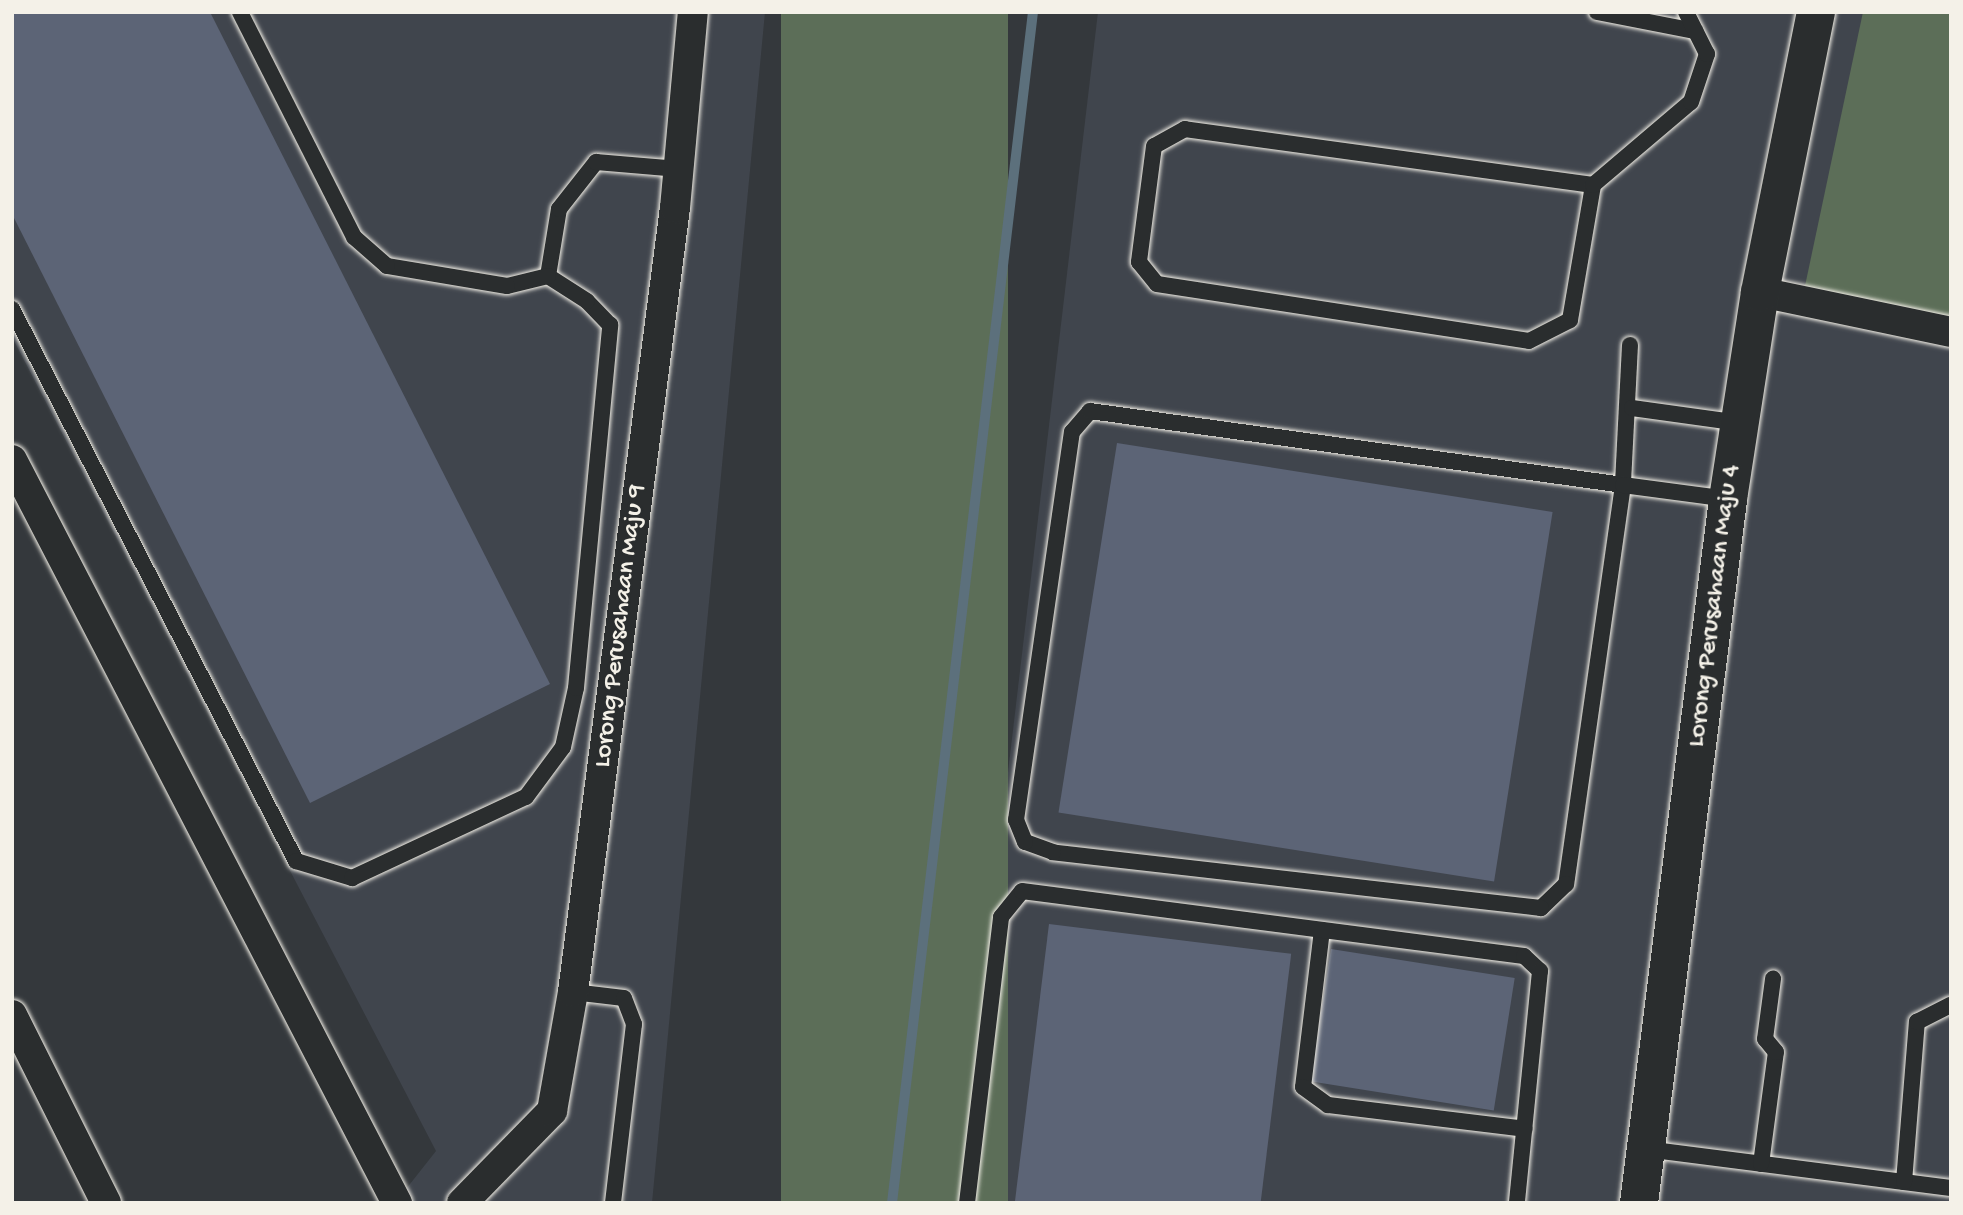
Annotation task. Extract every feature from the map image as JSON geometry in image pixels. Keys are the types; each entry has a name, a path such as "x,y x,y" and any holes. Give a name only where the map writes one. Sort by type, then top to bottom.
{"street":[{"name":"Lorong Perusahaan Maju 9","path":"462,1203 552,1111 573,992 679,169 693,12"},
{"name":"Lorong Perusahaan Maju 4","path":"1639,1203 1728,499 1760,292 1816,12"},
{"path":"1760,292 1951,332"},
{"path":"12,460 397,1203"},
{"path":"12,1015 106,1203"}],"lane":[{"path":"12,309 296,861 352,878 526,797 563,747 576,688 610,325 587,301 548,276 507,286 387,266 354,237 240,12"},
{"path":"1597,12 1695,31"},
{"path":"1593,185 1185,129 1154,146 1139,262 1157,284 1530,341 1570,320 1593,185 1691,102 1707,54 1686,12"},
{"path":"548,276 559,209 596,162 679,169"},
{"path":"1630,345 1625,394 1632,408 1623,485 1566,884 1541,908 1053,852 1025,842 1016,820 1072,432 1090,411 1623,485 1728,499"},
{"path":"1632,408 1740,423"},
{"path":"967,1203 1001,917 1022,891 1524,956 1540,971 1517,1203"},
{"path":"1322,930 1303,1087 1328,1105 1525,1129"},
{"path":"1760,1164 1776,1052 1765,1039 1773,979"},
{"path":"573,992 624,998 634,1024 613,1203"},
{"path":"1904,1182 1917,1022 1951,1004"},
{"path":"1646,1149 1951,1188"}],"shaded area":[{"path":"12,12 765,12 652,1203 395,1203 436,1151 12,337"},
{"path":"1098,12 1951,12 1951,1203 957,1203"}],"green space":[{"path":"781,12 1008,12 1008,1203 781,1203"},
{"path":"1863,12 1951,12 1951,318 1805,286"}],"building":[{"path":"12,12 210,12 550,684 310,803 12,214"},
{"path":"1117,443 1553,512 1494,881 1058,812"},
{"path":"1049,924 1291,954 1261,1203 1015,1203"},
{"path":"1331,949 1515,978 1494,1110 1310,1081"}],"waterway":[{"path":"892,1203 1033,12"}]}
